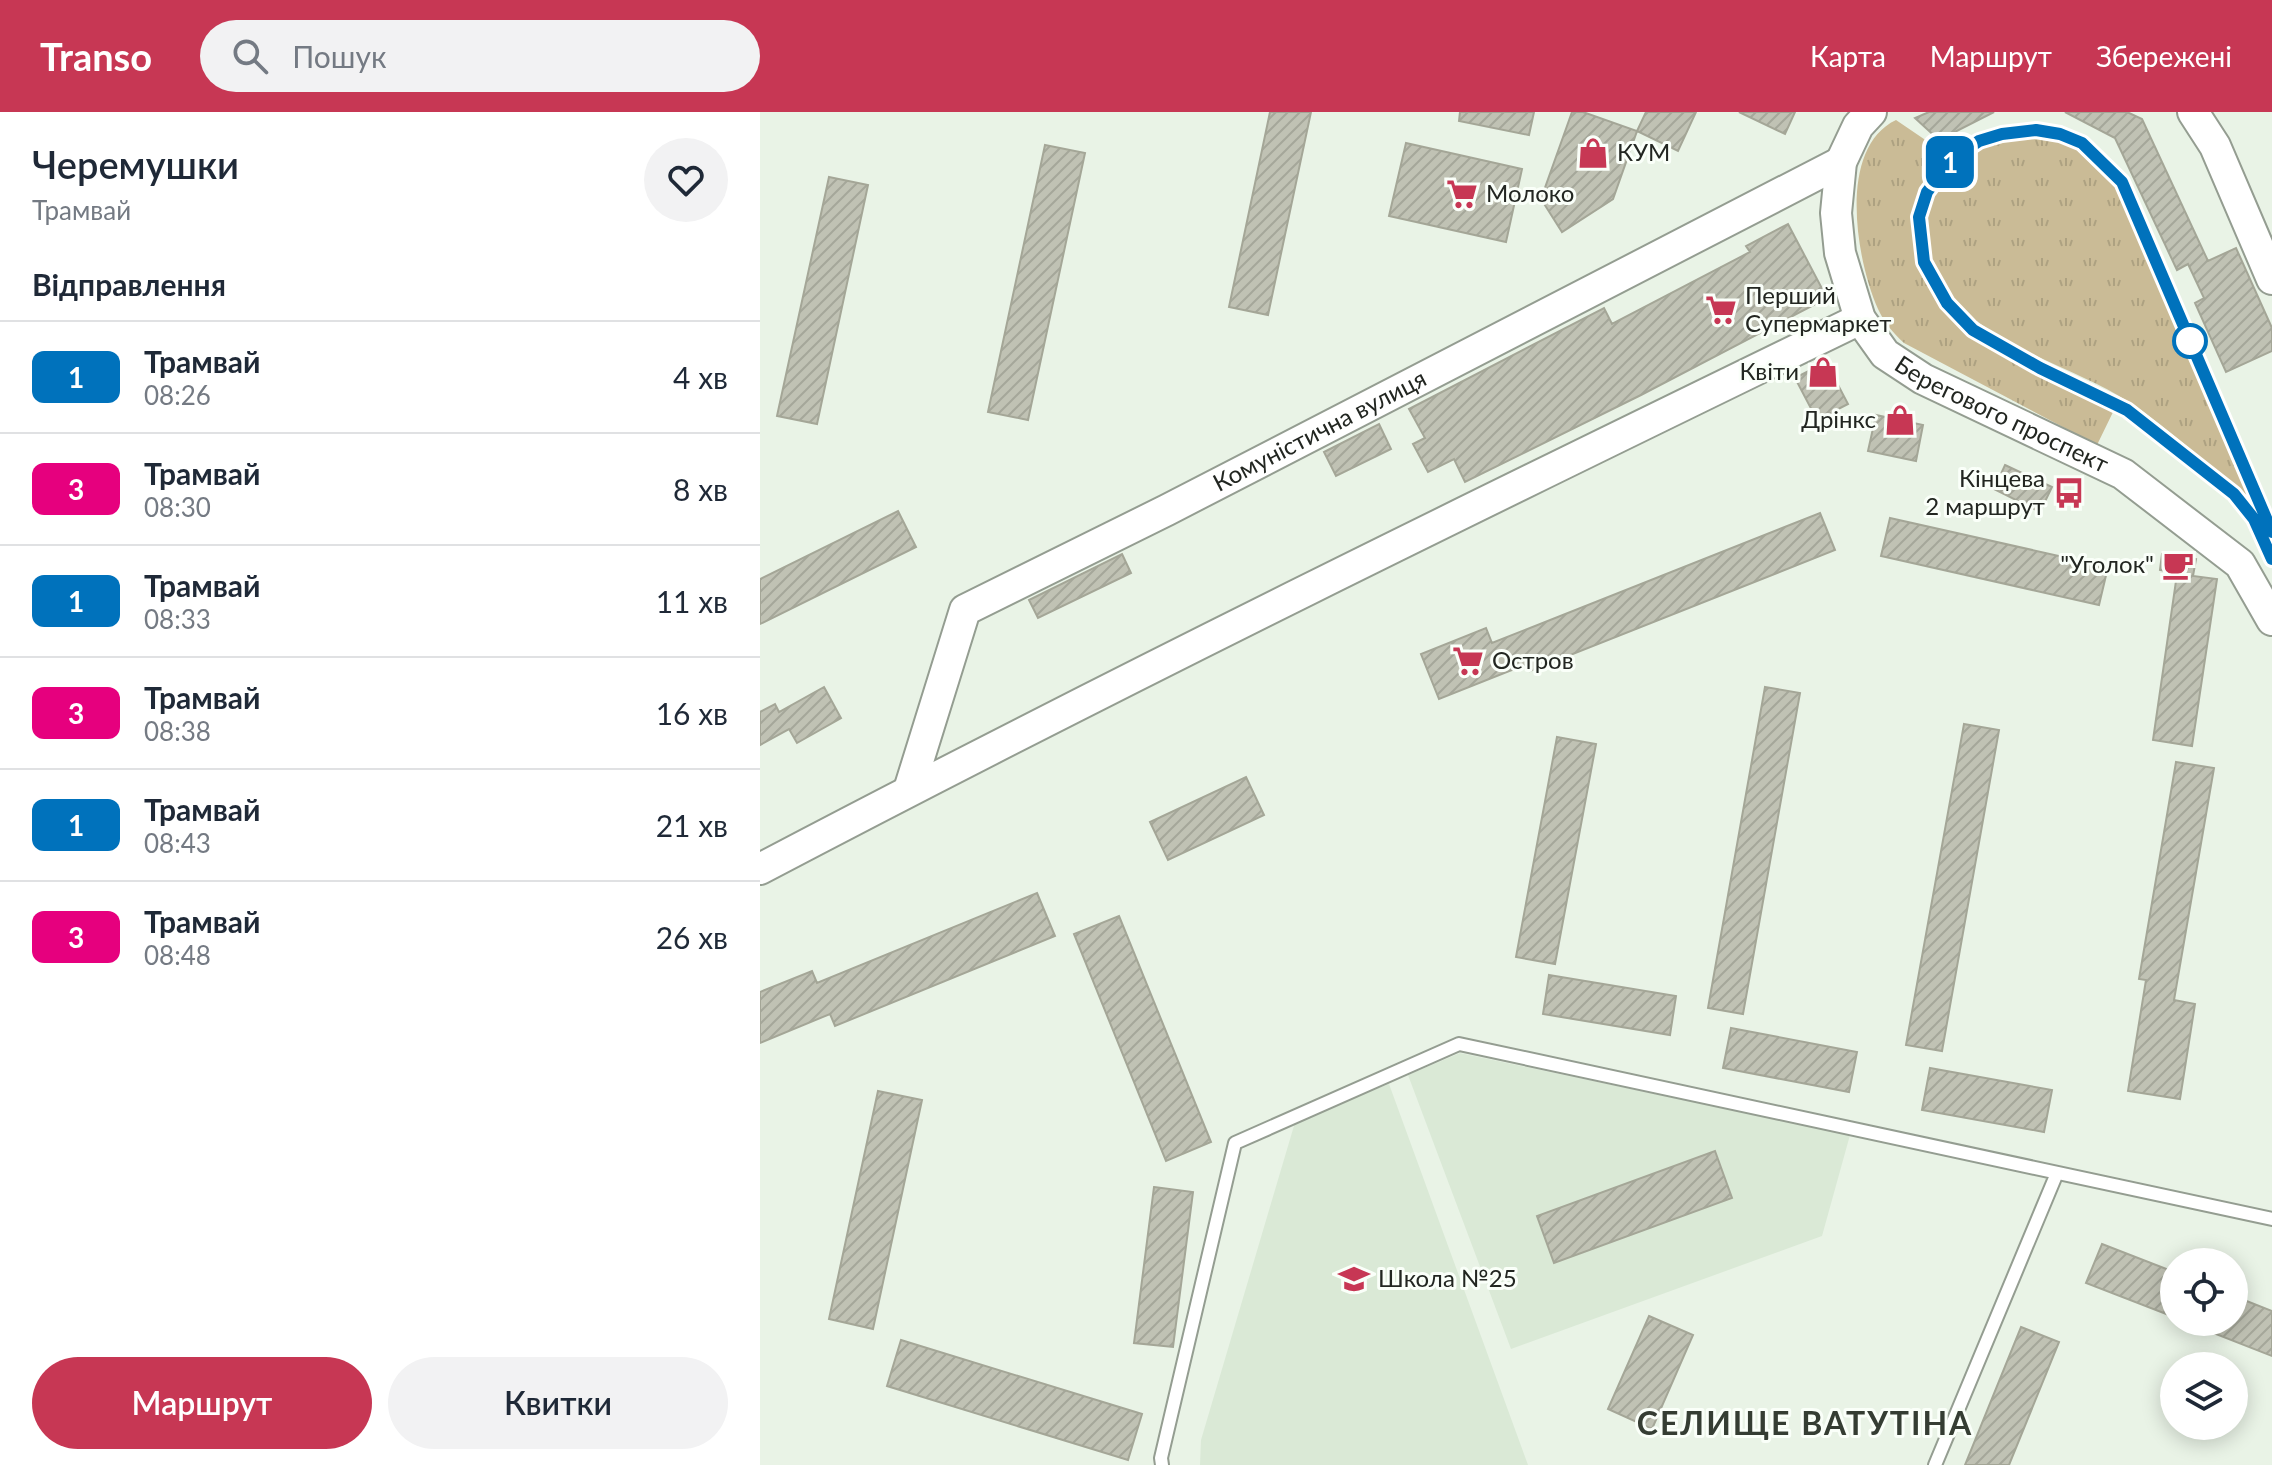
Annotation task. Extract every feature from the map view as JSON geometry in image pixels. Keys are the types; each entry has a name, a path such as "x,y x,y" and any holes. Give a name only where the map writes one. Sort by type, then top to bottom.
{"street":[{"name":"Берегового проспект","path":"1871,112 1858,126 1841,162 1836,213 1840,253 1860,319 1885,354 1923,379 2123,474 2240,564 2272,620"},
{"path":"2193,112 2215,146 2272,279"},
{"path":"2208,112 2215,146"},
{"name":"Комуністична вулиця","path":"909,790 965,610 1841,162"},
{"path":"760,869 909,790 1365,560 1860,319"}],"lane":[{"path":"1162,1465 1161,1458 1235,1143 1459,1044 2272,1219"},
{"path":"1935,1465 2057,1173"}],"shaded area":[{"path":"1460,1053 1850,1135 1822,1236 1511,1349 1408,1075"},
{"name":"Школа №25","path":"1389,1084 1528,1465 1200,1465 1201,1440 1296,1119"}],"green space":[{"path":"1896,120 1946,154 1922,187 1914,218 1918,265 1942,309 1971,336 2114,410 2097,445 1904,343 1883,318 1863,263 1857,207 1865,154 1877,134"},
{"path":"2038,136 2083,153 2116,186 2249,497 2129,402 2008,341 1979,323 1955,301 1938,275 1929,243 1928,216 1930,202 1946,176 1980,148 2006,140"}],"building":[{"path":"1270,112 1311,112 1268,315 1229,307"},
{"path":"1460,112 1534,112 1529,135 1459,121"},
{"name":"КУМ","path":"1572,112 1583,112 1637,131 1613,199 1562,232 1541,199"},
{"path":"1646,112 1696,112 1678,151 1637,131"},
{"path":"1739,112 1795,112 1785,134"},
{"path":"1929,112 1994,112 1939,140 1915,118"},
{"path":"2065,112 2127,112 2142,119 2208,261 2236,248 2272,328 2272,351 2226,372 2195,303 2204,298 2188,264 2177,270 2115,138"},
{"name":"Молоко","path":"1406,143 1522,169 1506,242 1389,216"},
{"path":"1045,145 1085,153 1028,420 988,412"},
{"path":"829,177 868,185 817,424 777,416"},
{"path":"1788,224 1827,298 1465,482 1454,459 1428,472 1413,444 1425,438 1409,409 1604,308 1612,324 1750,252 1746,246"},
{"path":"1826,362 1848,404 1817,420 1795,378"},
{"path":"1876,415 1923,425 1916,461 1868,451"},
{"path":"1379,424 1391,449 1336,476 1324,452"},
{"path":"2005,465 2052,487 2040,512 1994,489"},
{"path":"898,511 916,547 760,624 760,579"},
{"path":"1820,513 1835,550 1530,671 1527,664 1439,699 1421,654 1486,628 1492,643"},
{"path":"1890,518 2108,567 2099,605 1881,556"},
{"path":"1122,554 1131,573 1038,618 1029,600"},
{"path":"2162,554 2196,559 2193,576 2217,579 2192,746 2153,740 2177,574 2186,575 2160,570"},
{"path":"824,687 841,718 797,743 789,729 760,745 760,712 775,704 779,712"},
{"path":"1765,687 1800,693 1743,1014 1708,1008"},
{"path":"1964,724 1999,730 1942,1051 1906,1045"},
{"path":"1557,737 1596,744 1555,964 1516,957"},
{"path":"2176,762 2214,768 2174,1000 2195,1004 2180,1099 2128,1091 2146,980 2139,979"},
{"path":"1246,777 1264,815 1168,860 1150,822"},
{"path":"1037,893 1055,936 835,1026 830,1014 760,1043 760,992 812,971 817,983"},
{"path":"1119,916 1211,1142 1166,1161 1074,934"},
{"path":"1549,975 1676,996 1670,1035 1543,1014"},
{"path":"1731,1028 1857,1052 1849,1092 1723,1068"},
{"path":"1930,1068 2052,1090 2044,1132 1922,1110"},
{"path":"878,1091 922,1100 873,1329 829,1319"},
{"path":"1715,1151 1732,1198 1554,1263 1537,1216"},
{"path":"1154,1187 1193,1192 1173,1347 1134,1343"},
{"path":"2102,1244 2160,1267 2160,1312 2086,1283"},
{"path":"2248,1302 2272,1311 2272,1356 2221,1336 2248,1336"},
{"path":"1649,1316 1693,1335 1652,1429 1608,1409"},
{"path":"2021,1327 2059,1342 2009,1465 1965,1465"},
{"path":"901,1340 1142,1414 1128,1460 887,1386"}],"tram line":[{"path":"2272,532 2122,182 2082,143 2060,134 2036,130 2002,134 1979,141 1952,159 1927,192 1919,217 1924,262 1947,303 1973,330 2040,368 2127,410 2234,494 2254,519 2272,559"},
{"name":"1","path":"2272,532 2122,182 2104,161 2082,143 2060,134 2036,130 2002,134 1979,141 1952,159 1927,192 1919,217 1924,262 1947,303 1973,330 2040,368 2127,410 2234,494 2254,519 2272,559"}],"place":[{"name":"КУМ","path":"1593,153"},
{"name":"Молоко","path":"1462,194"},
{"name":"Перший Супермаркет","path":"1721,310"},
{"name":"Квіти","path":"1823,372"},
{"name":"Дрінкс","path":"1900,420"},
{"name":"Кінцева 2 маршрут","path":"2069,493"},
{"name":"\"Уголок\"","path":"2178,565"},
{"name":"Остров","path":"1468,661"},
{"name":"Школа №25","path":"1354,1279"}],"district":[{"name":"СЕЛИЩЕ ВАТУТІНА","path":"1805,1424"}]}
